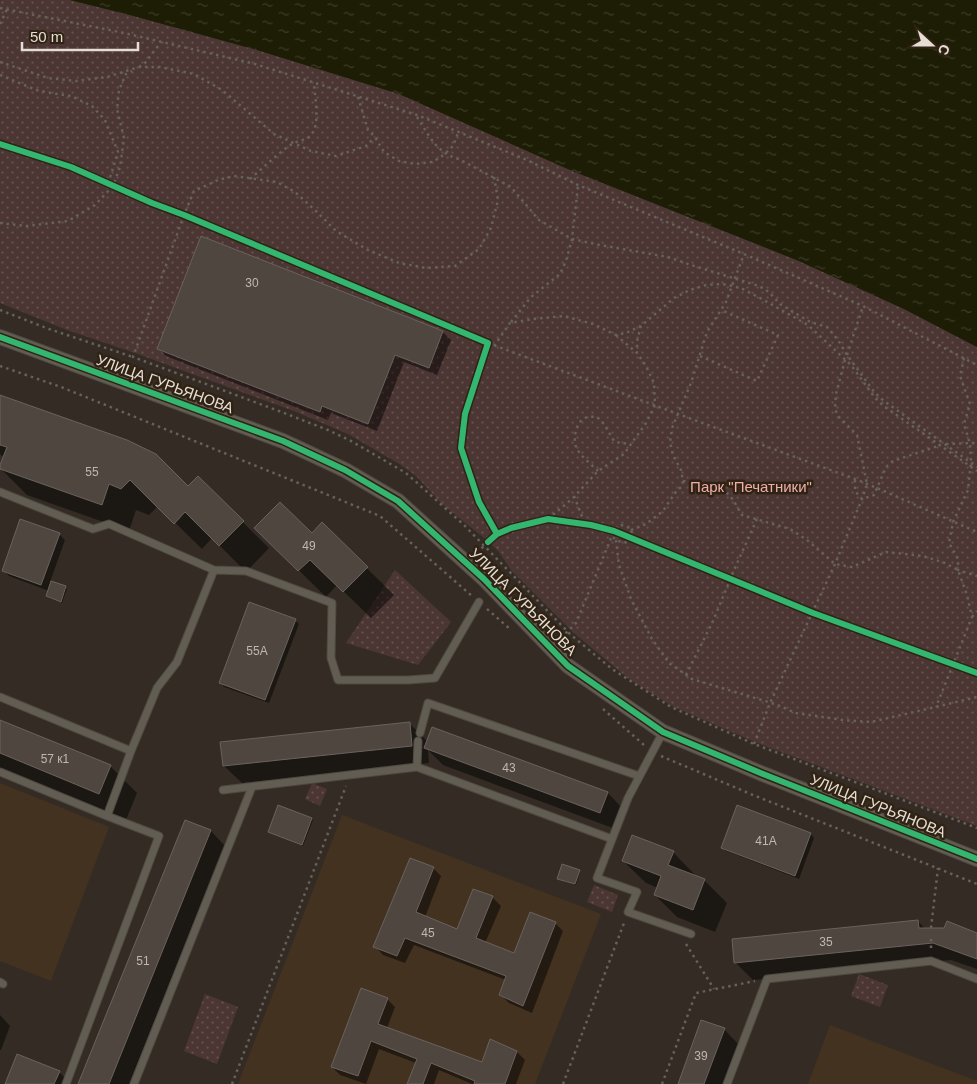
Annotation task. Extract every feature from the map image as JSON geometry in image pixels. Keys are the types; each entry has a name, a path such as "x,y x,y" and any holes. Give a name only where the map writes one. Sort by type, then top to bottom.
{"street":[{"name":"УЛИЦА ГУРЬЯНОВА","path":"0,337 284,440 346,470 398,501 484,578 568,666 663,732 977,859"}],"lane":[{"path":"0,492 93,529 110,524 214,570 246,571 332,603 331,658 338,680 435,678 479,602"},
{"path":"108,816 131,751 157,688 177,662 214,570"},
{"path":"0,697 131,751"},
{"path":"420,733 428,703 639,776"},
{"path":"663,732 628,798 597,878 637,892 628,912 691,934"},
{"path":"417,768 418,741"},
{"path":"223,790 417,768 612,839"},
{"path":"0,772 159,836 66,1084"},
{"path":"134,1084 252,787"},
{"path":"727,1084 767,979 931,961 977,979"}],"path":[{"path":"0,8 124,33 255,64 416,116 527,160 578,185 863,306 977,365"},
{"path":"0,24 7,8"},
{"path":"0,223 27,226 68,221 95,205 110,185 120,167 124,138 117,109 119,90 126,74 145,63 161,42"},
{"path":"0,62 48,78 76,81 107,77 139,67 160,66 194,74 222,90 274,134 311,150 336,156 366,146 375,138"},
{"path":"0,75 36,90 71,96 92,106 105,120 118,152 110,185"},
{"path":"250,179 294,142 307,139 314,130 316,112 314,83"},
{"path":"358,97 368,130 384,152 399,161 415,164 433,162 453,146 458,132"},
{"path":"416,116 435,145 445,154 459,159 511,187 540,220 572,239 668,257 691,266 759,286 769,292 780,304 810,322 827,327 875,393 977,467"},
{"path":"135,353 194,191 218,180 234,176 277,182 295,192 336,231 368,250 399,263 426,268 455,266 480,249 492,228 498,200 494,178"},
{"path":"101,180 121,189"},
{"path":"485,352 531,297 560,274 572,239 578,185"},
{"path":"176,212 193,218"},
{"path":"613,534 631,534 646,524 663,511 675,492 682,486 681,470 673,455 670,442 672,428 691,383 707,332 726,302 744,254"},
{"path":"616,335 642,326 674,298 690,290 706,285 722,284 741,288 808,325 851,365 875,398 977,471"},
{"path":"754,744 770,703 835,564 867,484 857,435 838,416 835,409 836,394 845,360 863,306"},
{"path":"0,310 48,329 133,357"},
{"path":"700,356 757,381 762,372 778,335 721,310"},
{"path":"510,323 564,316 593,324 616,335 637,353 654,383 655,405 646,423 624,454 598,471 548,519"},
{"path":"637,353 637,341 642,326"},
{"path":"479,339 855,479 977,532"},
{"path":"964,358 960,376 970,404 964,424 970,444 971,462 968,490 953,522 949,543 958,559 958,570 972,617"},
{"path":"0,366 61,387 380,516 516,634"},
{"path":"598,471 576,448 575,435 578,423 584,418 597,417 604,424 614,441 631,444"},
{"path":"862,499 874,495 886,467 893,461 940,445 977,444"},
{"path":"855,479 855,491 862,499"},
{"path":"683,482 705,484 717,488 729,495 742,515 790,529 807,540 835,564 852,567 886,552 923,556 977,576"},
{"path":"574,496 588,525"},
{"path":"686,675 713,621 757,519"},
{"path":"539,521 557,520"},
{"path":"576,523 588,525"},
{"path":"606,529 613,534 616,540 619,564 631,599 652,639 669,663 692,679 775,704 796,713 871,722 977,697"},
{"path":"552,648 576,623 613,534"},
{"path":"616,540 624,544 629,541 631,534"},
{"path":"631,534 640,542"},
{"path":"721,575 740,582"},
{"path":"804,610 822,617"},
{"path":"936,707 972,617 977,612"},
{"path":"945,662 962,668"},
{"path":"602,709 652,752 753,795 977,884"},
{"path":"772,750 977,828"},
{"path":"232,1084 350,775"},
{"path":"931,928 938,868"},
{"path":"563,1084 628,912"},
{"path":"677,929 714,990"},
{"path":"662,1084 696,993 767,979"}],"shaded area":[{"path":"0,783 109,827 51,981 0,961"},
{"path":"342,815 601,914 535,1084 238,1084"},
{"path":"830,1025 977,1081 977,1084 808,1084"}],"green space":[{"name":"Парк \"Печатники\"","path":"0,0 70,0 257,50 399,94 570,170 799,261 904,309 977,347 977,826 755,742 672,706 629,679 575,634 511,570 499,552 489,542 442,504 416,476 348,434 294,411 67,330 0,303"},
{"path":"395,570 451,622 418,665 346,643"},
{"path":"312,783 327,789 320,806 305,799"},
{"path":"594,885 618,895 612,912 587,902"},
{"path":"859,974 888,985 880,1007 851,996"},
{"path":"205,994 238,1007 217,1064 184,1051"}],"water":[{"path":"70,0 977,0 977,347 904,309 799,261 570,170 399,94 257,50"}],"building":[{"path":"201,236 443,331 429,368 395,355 368,424 322,406 320,412 157,349"},
{"path":"0,395 127,440 156,454 188,486 198,476 244,521 219,546 185,512 174,524 130,480 121,489 109,484 102,505 0,469 7,447 0,445"},
{"path":"280,502 312,533 322,522 368,567 343,592 310,560 298,571 254,528"},
{"path":"20,519 60,533 41,585 2,571"},
{"path":"51,581 66,586 61,602 46,596"},
{"path":"249,602 296,619 265,700 219,683"},
{"path":"0,720 111,765 99,794 0,753"},
{"path":"410,722 412,746 223,766 220,742"},
{"path":"432,727 608,792 600,813 424,748"},
{"path":"278,805 312,818 302,845 268,832"},
{"path":"737,805 811,833 795,876 721,848"},
{"path":"185,820 211,830 109,1084 78,1084"},
{"path":"632,835 674,851 668,865 705,879 693,910 654,895 661,876 622,861"},
{"path":"410,858 434,867 416,912 457,929 473,889 493,896 476,938 514,953 530,912 556,922 523,1006 499,995 506,976 405,938 397,956 373,947"},
{"path":"562,864 580,870 575,884 557,879"},
{"path":"918,920 919,928 944,928 947,921 977,933 977,959 933,943 734,963 732,939"},
{"path":"361,988 388,998 378,1024 482,1062 490,1039 517,1051 505,1084 474,1084 475,1081 431,1063 423,1084 407,1084 417,1059 371,1041 358,1076 331,1067"},
{"path":"701,1020 725,1028 704,1084 678,1084"},
{"path":"17,1054 60,1071 54,1084 5,1084"}],"cycle path":[{"path":"0,144 71,167 152,203 488,343 465,414 461,448 479,502 497,534"},
{"path":"0,337 283,441 345,470 398,501 484,579 568,666 663,732 977,859"},
{"path":"488,542 497,534 511,528 548,519 591,525 614,531 813,613 977,673"}]}
